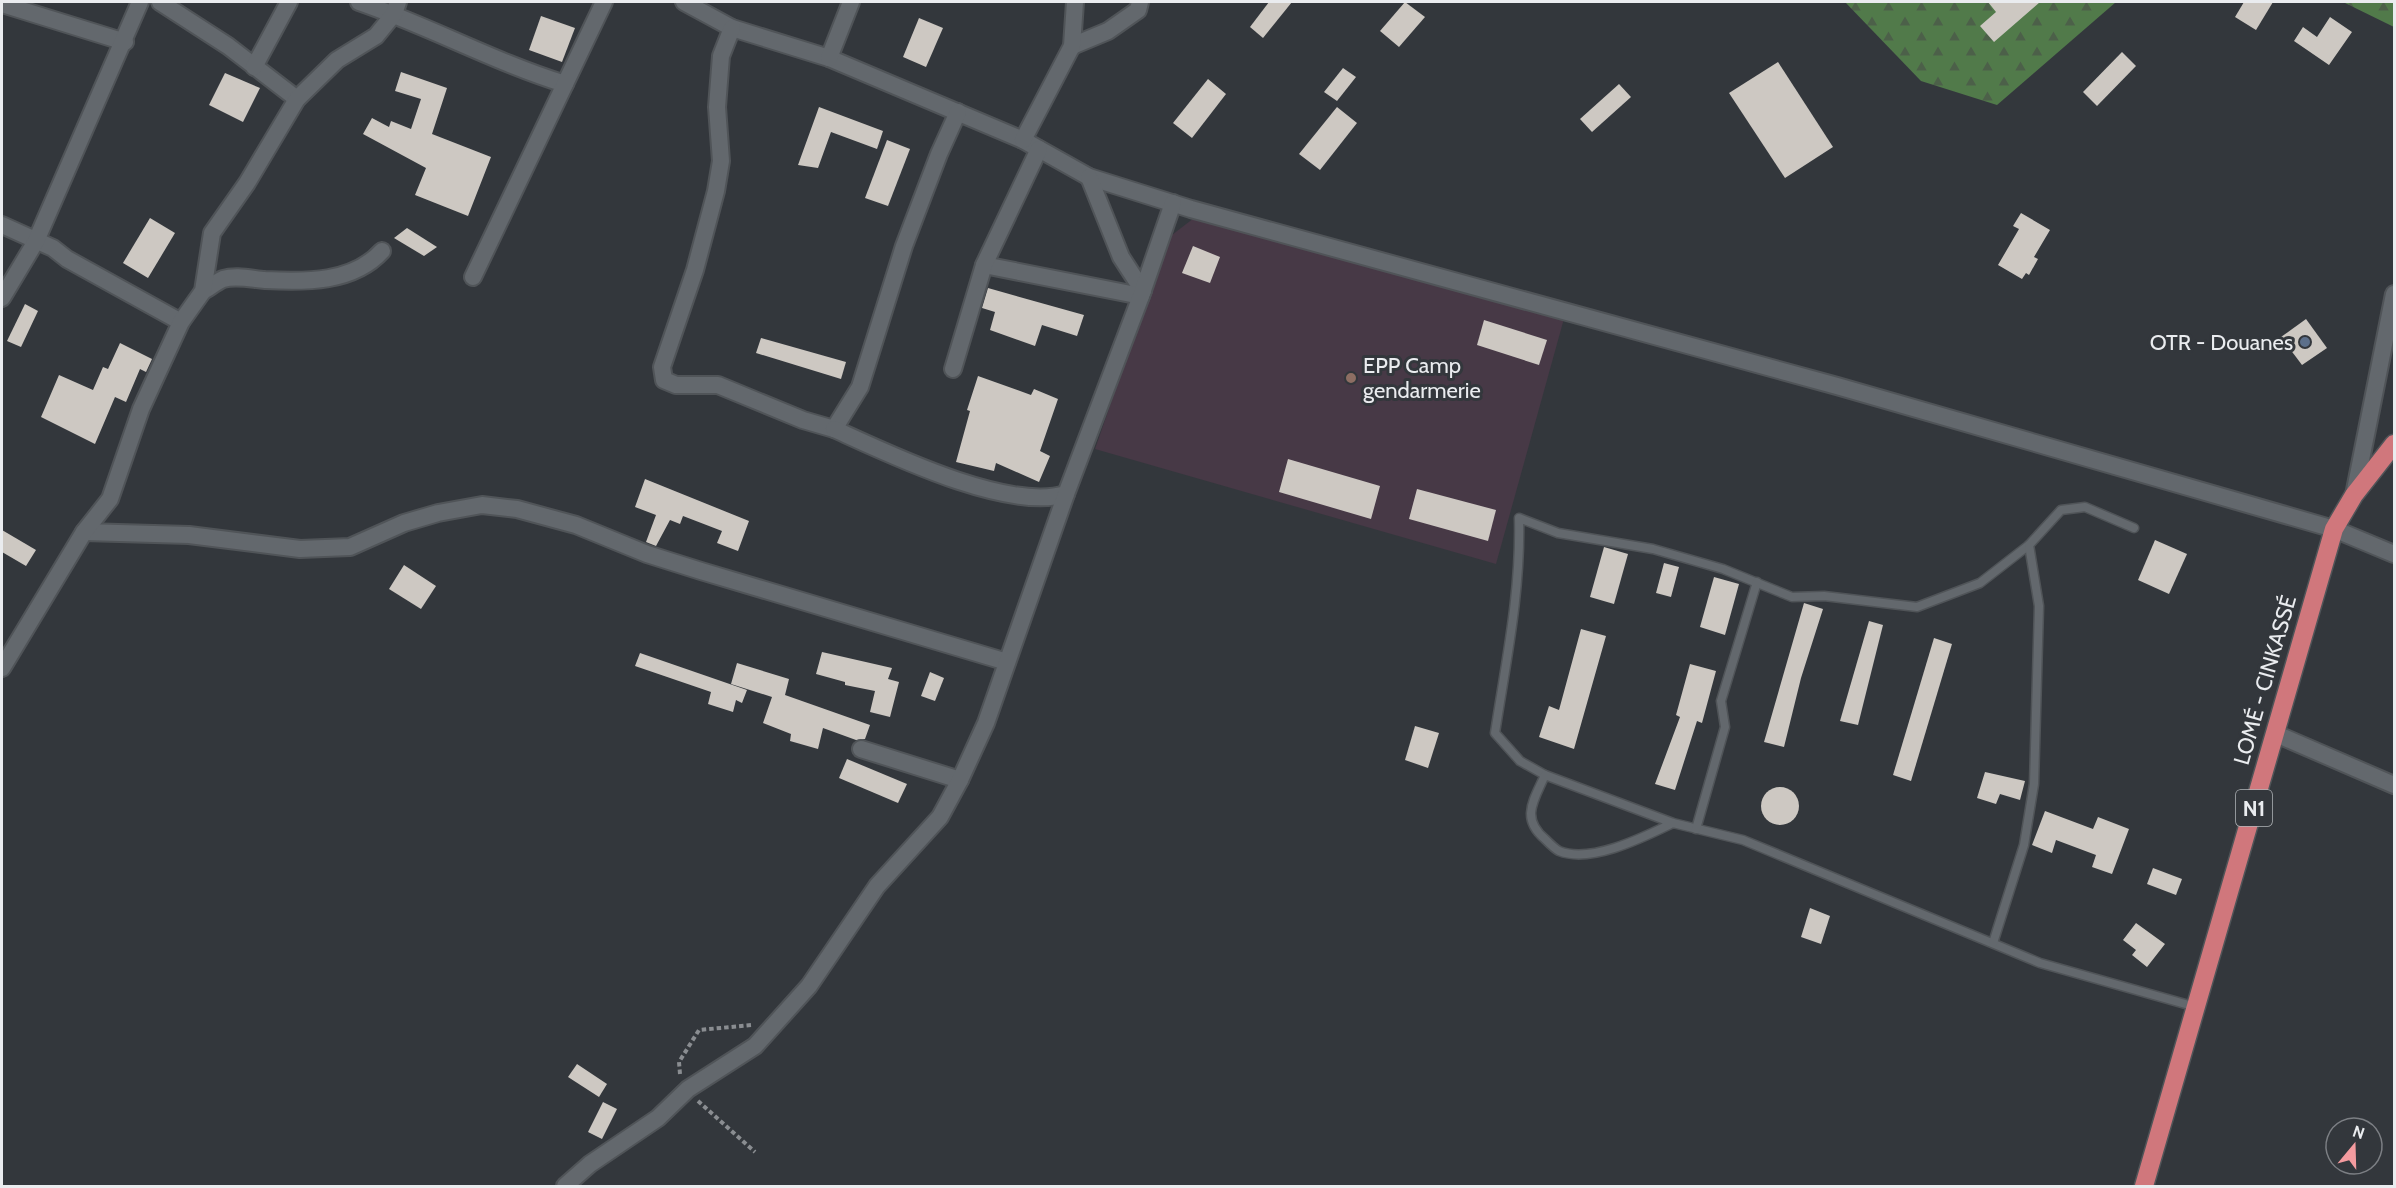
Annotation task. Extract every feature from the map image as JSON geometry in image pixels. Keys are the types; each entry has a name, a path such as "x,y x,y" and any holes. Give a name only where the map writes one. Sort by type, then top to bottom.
{"highway":[{"name":"LOMÉ - CINKASSÉ","path":"2144,1186 2334,529 2354,495 2394,444"}],"street":[{"path":"2,298 36,240 125,42 140,2"},
{"path":"160,2 228,46 297,99"},
{"path":"254,67 290,2"},
{"path":"359,2 396,8 521,70 565,84"},
{"path":"473,277 604,2"},
{"path":"684,2 732,28 830,58 1023,140 1089,177 1173,203 1837,386 2334,529 2394,554"},
{"path":"830,58 851,2"},
{"path":"1023,140 1072,46 1075,2"},
{"path":"1072,46 1108,32 1138,10 1140,2"},
{"path":"2,4 125,42"},
{"path":"203,291 212,233 247,183 297,99 337,60 376,36 396,8"},
{"path":"732,28 721,56 717,107 721,161 716,191 695,270 664,357 662,367 664,380 676,385 718,385 803,420 834,429 912,465 965,482 1027,498 1049,499 1066,494"},
{"path":"834,429 860,387 904,246 939,154 958,112"},
{"path":"953,369 984,265 1039,149"},
{"path":"1089,177 1121,257 1142,293"},
{"path":"565,1186 590,1164 658,1118 687,1089 755,1046 809,986 877,886 940,817 986,723 1066,494 1142,293 1173,203"},
{"path":"2,225 53,248 67,259 181,322"},
{"path":"2,668 84,532 110,499 141,409 181,322 203,291 223,279 234,277 267,280 338,278 370,264 382,251"},
{"path":"984,265 1142,293"},
{"path":"2354,495 2394,294"},
{"path":"84,532 189,535 300,549 350,547 404,523 438,513 482,505 517,509 576,525 690,568 1007,662"},
{"path":"2276,734 2394,785"},
{"path":"861,749 960,780"}],"lane":[{"path":"2134,528 2085,507 2061,510 2029,545 1980,583 1917,606 1824,596 1792,597 1723,569 1653,549 1558,533 1520,518 1520,565 1513,636 1495,733 1520,760 1545,775 1673,823 1743,840 2040,963 2196,1007"},
{"path":"1993,943 2024,845 2034,784 2039,606 2029,545"},
{"path":"1696,829 1725,727 1721,701 1757,582"},
{"path":"1545,775 1530,810 1534,830 1559,851 1594,854 1639,839 1673,823"}],"shaded area":[{"path":"1194,218 1565,315 1496,564 1095,449 1168,238"}],"green space":[{"path":"1845,2 2116,2 1997,105 1921,81"},
{"path":"2343,2 2394,2 2394,27"}],"building":[{"path":"1269,2 1292,2 1263,38 1250,27"},
{"path":"1405,2 1425,17 1399,47 1380,31"},
{"path":"1988,2 2040,2 1994,42 1980,26 1996,12"},
{"path":"2244,2 2273,2 2256,30 2235,17"},
{"path":"541,16 575,28 562,62 529,50"},
{"path":"2330,17 2352,32 2329,65 2294,41 2303,27 2317,37"},
{"path":"919,18 943,28 926,67 903,57"},
{"path":"2122,52 2136,66 2097,106 2083,92"},
{"path":"1778,62 1833,147 1785,178 1729,93"},
{"path":"1343,68 1356,77 1337,101 1324,92"},
{"path":"401,72 447,88 432,134 491,157 468,216 415,195 426,168 363,134 372,118 389,127 391,121 411,129 421,99 395,91"},
{"path":"225,73 260,88 243,122 209,105"},
{"path":"1208,79 1226,94 1192,138 1173,123"},
{"path":"1619,84 1631,97 1592,132 1580,119"},
{"path":"819,107 883,131 877,149 831,132 818,168 798,165"},
{"path":"1337,107 1357,123 1320,170 1299,154"},
{"path":"887,140 910,149 888,206 865,198"},
{"path":"2021,213 2050,230 2034,257 2038,259 2029,275 2026,273 2022,279 1998,265 2019,229 2013,226"},
{"path":"150,218 175,233 148,278 123,263"},
{"path":"407,228 437,247 424,256 394,238"},
{"path":"1193,246 1220,257 1210,283 1182,273"},
{"path":"988,288 1084,315 1077,336 1042,325 1035,346 990,330 995,312 982,308"},
{"path":"25,304 38,311 21,347 7,341"},
{"path":"2306,319 2327,348 2302,365 2281,337"},
{"path":"1484,320 1547,340 1539,365 1477,345"},
{"path":"761,338 846,362 841,379 756,353"},
{"path":"120,343 152,359 146,372 140,369 126,402 115,397 95,444 41,417 59,375 93,390 103,367 108,369"},
{"path":"978,376 1031,395 1034,389 1058,399 1040,451 1050,456 1039,482 996,463 994,471 956,462 970,411 967,410"},
{"path":"1288,459 1380,486 1371,519 1279,492"},
{"path":"645,479 749,521 738,551 717,543 722,531 683,516 680,524 670,520 656,546 646,542 656,515 635,507"},
{"path":"1417,489 1496,510 1488,541 1409,519"},
{"path":"2,530 36,550 26,566 2,552"},
{"path":"2155,540 2187,554 2169,594 2138,580"},
{"path":"1604,547 1628,554 1614,604 1590,597"},
{"path":"1664,563 1679,567 1671,597 1656,593"},
{"path":"404,565 436,586 421,609 389,589"},
{"path":"1714,577 1739,584 1725,635 1700,627"},
{"path":"1804,603 1823,609 1801,678 1784,747 1764,742"},
{"path":"1869,621 1883,625 1858,725 1840,721"},
{"path":"1581,629 1606,636 1574,749 1539,737 1549,706 1559,710"},
{"path":"1934,638 1952,644 1911,781 1893,775"},
{"path":"822,652 892,668 888,679 899,682 890,717 870,712 875,691 845,685 845,682 816,674"},
{"path":"640,653 747,690 742,703 736,700 733,712 708,704 711,692 635,666"},
{"path":"737,663 789,679 785,695 870,725 865,739 856,740 823,728 818,749 790,741 791,734 763,723 772,697 731,684"},
{"path":"1690,664 1716,671 1702,723 1697,721 1675,790 1655,784 1680,717 1676,715"},
{"path":"930,672 944,678 935,701 921,696"},
{"path":"1415,726 1439,733 1428,768 1405,760"},
{"path":"847,759 907,784 898,803 839,778"},
{"path":"1985,772 2025,781 2020,800 2000,794 1996,804 1977,798"},
{"path":"1780,787 1793,793 1799,806 1793,819 1780,825 1767,819 1761,806 1767,793"},
{"path":"2045,811 2093,829 2098,817 2129,829 2112,874 2092,867 2096,855 2056,840 2052,853 2032,845"},
{"path":"2153,868 2182,879 2176,895 2147,884"},
{"path":"1810,908 1830,916 1821,944 1801,937"},
{"path":"2136,923 2165,944 2147,967 2132,955 2136,950 2123,940"},
{"path":"577,1064 607,1084 599,1097 568,1077"},
{"path":"603,1102 617,1109 602,1139 588,1132"}],"place":[{"name":"OTR - Douanes","path":"2305,342"},
{"name":"EPP Camp gendarmerie","path":"1351,378"}]}
